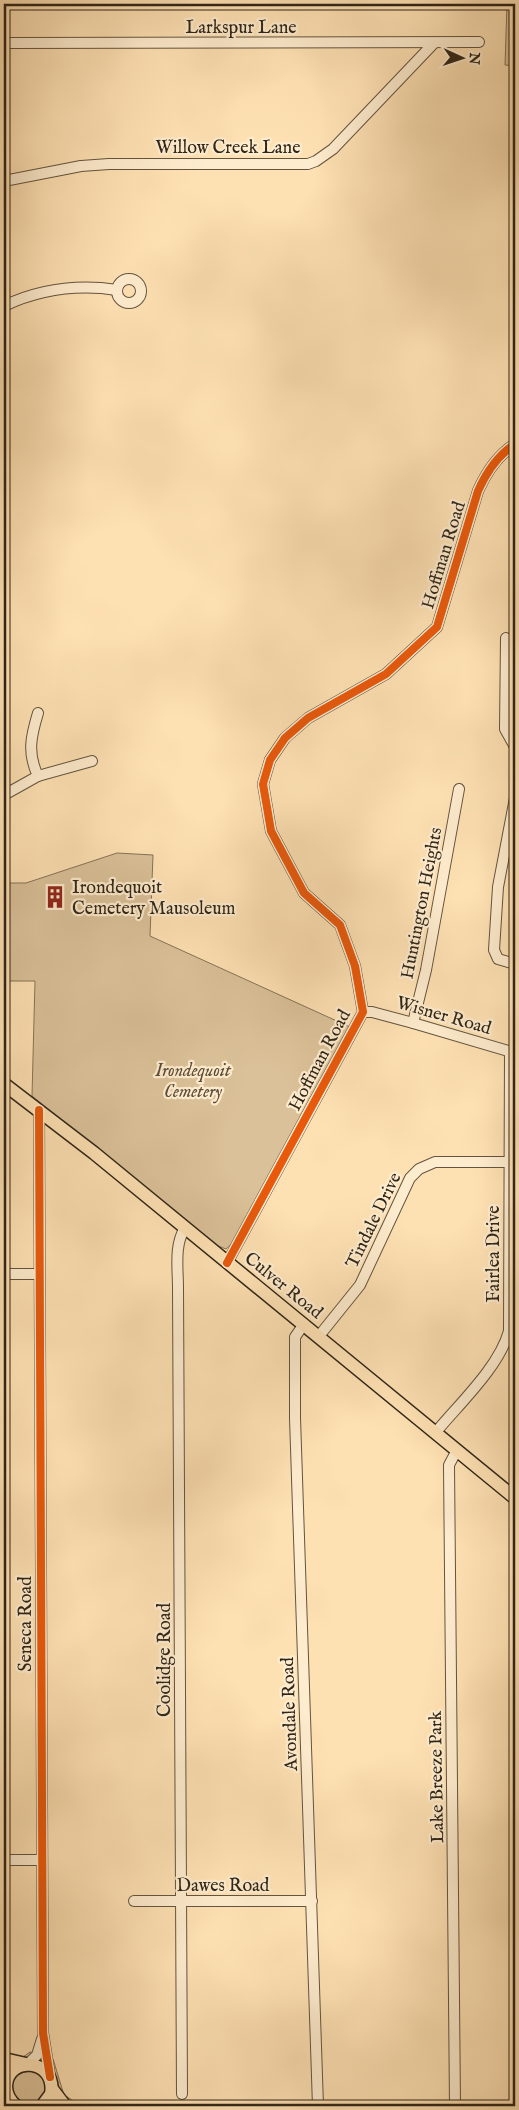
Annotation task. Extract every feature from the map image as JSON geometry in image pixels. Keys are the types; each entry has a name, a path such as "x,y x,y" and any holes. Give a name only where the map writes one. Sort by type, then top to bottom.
{"main road":[{"name":"Culver Road","path":"4,1084 319,1336 350,1364 515,1498"},
{"path":"4,2059 44,2069 65,2106"},
{"path":"16,2106 7,2094 5,2079 13,2071 27,2064"},
{"path":"42,2106 49,2099 51,2083"}],"street":[{"name":"Larkspur Lane","path":"4,43 479,42"},
{"name":"Willow Creek Lane","path":"4,181 80,166 109,164 308,164 316,161 332,149 434,43"},
{"path":"4,306 38,293 63,288 98,287 117,290"},
{"name":"Hoffman Road","path":"228,1263 363,1012 355,966 340,925 304,893 271,831 263,784 270,760 285,738 308,718 386,674 437,627 478,491 500,456 515,444"},
{"path":"506,638 505,729 515,748"},
{"path":"38,713 30,746 32,760 38,776"},
{"path":"6,794 38,776 92,761"},
{"name":"Huntington Heights","path":"413,1022 426,970 459,789"},
{"path":"515,798 498,887 494,950 498,959 515,964"},
{"name":"Wisner Road","path":"363,1012 372,1012 413,1022 513,1052"},
{"name":"Fairlea Drive","path":"436,1432 493,1364 508,1336 510,1324 509,1162 513,1052"},
{"name":"Seneca Road","path":"38,1110 43,2033 51,2083"},
{"name":"Tindale Drive","path":"319,1336 360,1285 403,1188 414,1173 424,1166 435,1162 509,1162"},
{"name":"Coolidge Road","path":"182,2094 178,1245 180,1236 185,1228"},
{"path":"4,1274 38,1274"},
{"name":"Avondale Road","path":"304,1324 295,1337 295,1418 318,2106"},
{"name":"Lake Breeze Park","path":"455,2106 449,1466 457,1450"},
{"path":"4,1860 42,1860"},
{"name":"Dawes Road","path":"134,1901 312,1901"},
{"name":"Seneca Road","path":"27,2064 37,2055 43,2033"}],"green space":[{"path":"507,4 515,4 515,66 505,65"},
{"name":"Irondequoit Cemetery","path":"117,853 153,855 150,936 350,1027 234,1242 226,1249 218,1246 32,1096 35,981 4,981 4,883 26,883"},
{"path":"4,2049 12,2055 23,2057 30,2052 51,2057 64,2095 82,2106 4,2106"}],"cycle path":[{"path":"227,1263 363,1012 355,966 340,925 304,893 271,831 263,784 270,760 285,738 308,718 386,674 437,627 478,491 493,465 503,453 515,444"},
{"path":"39,1110 43,2033 50,2077"}],"place":[{"name":"Irondequoit Cemetery Mausoleum","path":"55,897"}]}
